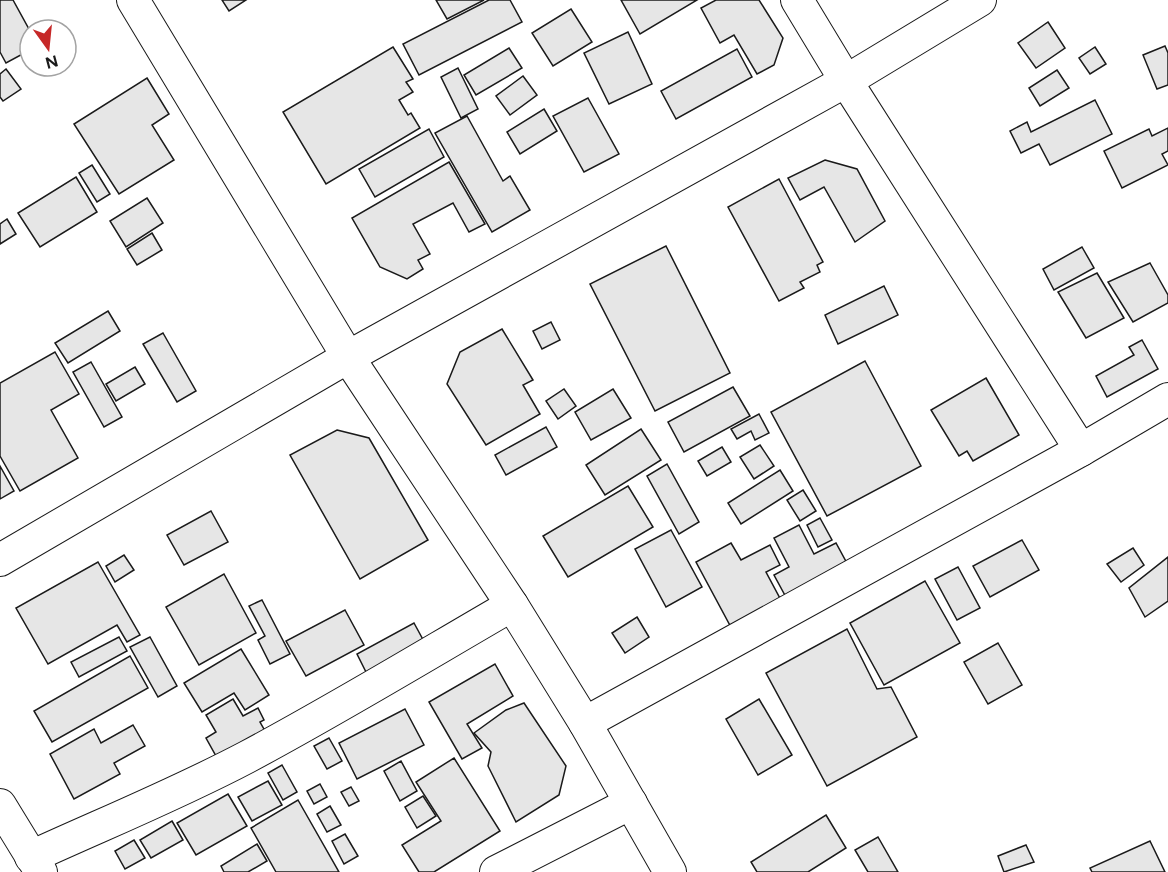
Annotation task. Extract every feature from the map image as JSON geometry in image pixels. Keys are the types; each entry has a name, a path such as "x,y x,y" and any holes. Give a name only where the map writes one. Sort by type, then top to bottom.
{"street":[{"path":"133,0 348,357 512,605 585,723 669,872"},
{"path":"797,0 1081,450"},
{"path":"0,560 348,357 846,81 980,0"},
{"path":"585,723 1081,450 1168,399"},
{"path":"0,805 36,864 245,757 333,709 512,605"},
{"path":"496,872 631,803"}],"building":[{"path":"0,0 13,0 23,18 18,18 18,56 6,63 0,52"},
{"path":"222,0 246,0 229,11"},
{"path":"436,0 484,0 447,19"},
{"path":"489,0 510,0 522,22 419,75 403,44"},
{"path":"621,0 697,0 640,34"},
{"path":"716,0 759,0 783,38 774,65 757,74 734,35 720,43 701,8"},
{"path":"571,9 592,42 553,66 532,33"},
{"path":"1048,22 1065,48 1036,68 1018,43"},
{"path":"628,32 652,84 609,104 584,53"},
{"path":"1165,46 1168,53 1168,85 1157,89 1143,55"},
{"path":"393,47 413,79 406,82 413,92 399,100 408,115 411,113 420,128 326,184 283,112"},
{"path":"1095,47 1106,64 1090,74 1079,58"},
{"path":"509,48 522,68 476,95 464,75"},
{"path":"737,49 752,77 676,119 661,91"},
{"path":"458,68 478,109 461,118 441,77"},
{"path":"6,69 21,89 3,101 0,97 0,74"},
{"path":"1057,70 1069,88 1040,106 1029,88"},
{"path":"523,76 537,95 510,115 496,96"},
{"path":"147,78 169,114 152,125 174,160 119,194 74,124"},
{"path":"588,98 619,154 584,172 553,116"},
{"path":"1095,100 1112,134 1050,165 1039,144 1021,153 1010,131 1027,122 1031,132"},
{"path":"544,109 557,131 520,154 507,132"},
{"path":"467,116 503,181 510,176 530,210 492,232 435,133"},
{"path":"1168,128 1168,151 1162,154 1168,165 1122,188 1104,151 1149,129 1152,136"},
{"path":"429,129 444,157 375,197 359,169"},
{"path":"825,160 857,169 885,221 855,242 824,187 800,200 788,178"},
{"path":"449,162 485,224 469,232 453,203 413,224 430,254 418,260 423,269 407,279 380,267 352,218"},
{"path":"92,165 110,194 97,202 79,173"},
{"path":"76,177 97,212 40,247 18,213"},
{"path":"779,179 823,262 817,265 820,272 800,282 804,288 779,301 728,207"},
{"path":"147,198 163,223 126,247 110,221"},
{"path":"7,219 16,234 0,244 0,224"},
{"path":"152,233 162,250 137,265 127,249"},
{"path":"666,246 730,373 655,411 590,284"},
{"path":"1082,247 1094,268 1054,290 1043,269"},
{"path":"1150,263 1168,295 1168,303 1133,322 1108,282"},
{"path":"1097,273 1124,318 1086,338 1058,292"},
{"path":"884,286 898,315 838,344 825,315"},
{"path":"108,311 120,331 68,363 55,343"},
{"path":"551,322 560,340 542,349 533,331"},
{"path":"502,329 533,380 523,385 540,414 486,445 447,384 460,352"},
{"path":"163,333 196,391 177,402 143,344"},
{"path":"1142,340 1158,369 1107,397 1096,376 1134,355 1129,347"},
{"path":"55,352 79,394 51,410 78,458 20,491 0,456 0,383"},
{"path":"865,361 921,466 827,516 771,412"},
{"path":"91,362 122,417 104,427 73,372"},
{"path":"135,367 145,384 116,401 106,384"},
{"path":"986,378 1019,435 973,461 967,451 959,456 931,410"},
{"path":"733,387 750,416 684,452 668,422"},
{"path":"564,389 576,406 558,419 546,401"},
{"path":"613,389 631,418 591,440 575,412"},
{"path":"759,414 769,433 755,440 751,431 737,439 731,429"},
{"path":"546,427 557,447 506,475 495,455"},
{"path":"641,429 661,460 605,495 586,465"},
{"path":"337,430 369,438 428,540 360,579 290,455"},
{"path":"760,445 774,466 754,479 740,457"},
{"path":"722,447 731,462 707,476 698,461"},
{"path":"667,464 699,522 679,534 647,476"},
{"path":"0,466 14,491 0,499"},
{"path":"780,470 793,491 741,524 728,503"},
{"path":"628,486 653,527 568,577 543,536"},
{"path":"803,490 816,511 800,521 787,500"},
{"path":"211,511 228,542 184,565 167,535"},
{"path":"820,518 832,540 818,547 807,525"},
{"path":"799,525 814,554 836,543 849,567 787,599 774,575 789,567 774,538"},
{"path":"671,530 702,587 666,607 635,549"},
{"path":"1022,540 1039,570 990,597 973,566"},
{"path":"731,543 741,560 770,545 780,565 766,572 783,604 733,631 696,562"},
{"path":"1133,548 1144,565 1121,582 1107,564"},
{"path":"124,555 134,570 115,582 106,566"},
{"path":"1168,557 1168,601 1145,617 1129,588"},
{"path":"98,562 140,635 127,642 117,625 48,664 16,608"},
{"path":"958,567 980,608 957,620 935,579"},
{"path":"224,574 256,633 199,665 166,607"},
{"path":"925,581 960,643 884,685 850,623"},
{"path":"262,600 290,654 270,664 258,640 265,636 249,606"},
{"path":"345,610 364,645 306,676 286,641"},
{"path":"637,617 649,637 625,653 612,633"},
{"path":"414,623 427,647 369,678 357,654"},
{"path":"847,629 877,689 891,687 917,737 827,786 766,673"},
{"path":"119,637 127,651 79,677 71,662"},
{"path":"150,637 177,686 158,697 130,647"},
{"path":"998,643 1022,685 988,704 964,662"},
{"path":"241,649 269,695 245,710 234,693 202,712 184,683"},
{"path":"130,656 148,688 52,742 34,711"},
{"path":"495,664 513,696 467,724 482,748 462,759 429,702"},
{"path":"233,699 243,716 258,708 264,720 260,722 269,738 221,765 206,738 216,732 206,715"},
{"path":"759,699 792,755 758,775 726,719"},
{"path":"524,703 566,766 559,795 516,822 488,766 491,752 474,733 506,710"},
{"path":"405,709 424,745 357,779 339,743"},
{"path":"133,725 145,746 114,763 120,774 74,799 50,754 94,729 101,743"},
{"path":"329,738 342,761 327,769 314,746"},
{"path":"454,758 500,831 434,872 419,872 402,845 441,821 416,782"},
{"path":"401,761 417,791 400,801 384,771"},
{"path":"282,765 297,792 283,800 268,773"},
{"path":"268,781 282,805 252,821 238,797"},
{"path":"320,784 327,797 314,804 307,791"},
{"path":"351,787 359,801 349,806 341,792"},
{"path":"228,794 247,826 196,855 177,823"},
{"path":"423,796 436,816 417,828 405,807"},
{"path":"298,800 339,872 276,872 251,828"},
{"path":"330,806 341,825 327,832 317,814"},
{"path":"826,815 846,848 808,872 757,872 751,862"},
{"path":"172,821 183,840 151,858 140,840"},
{"path":"345,834 358,856 344,864 332,841"},
{"path":"878,837 898,872 868,872 855,850"},
{"path":"134,840 145,858 125,869 115,851"},
{"path":"1150,841 1165,872 1092,872 1090,868"},
{"path":"257,844 267,861 248,872 224,872 221,866"},
{"path":"1026,845 1034,862 1004,872 998,856"}]}
